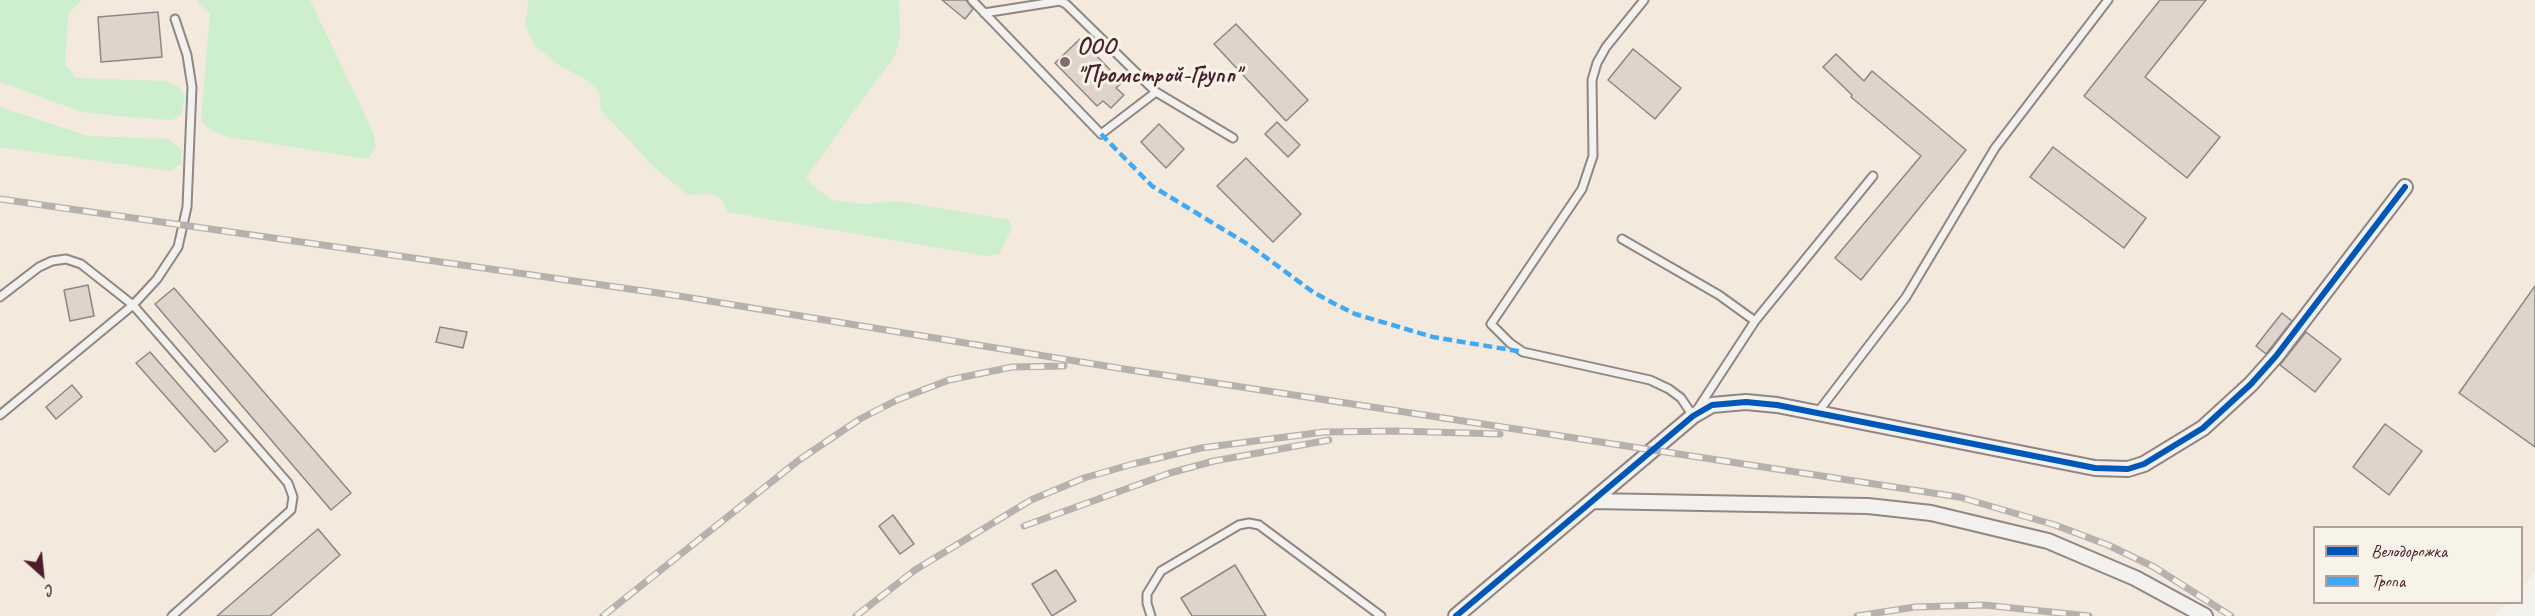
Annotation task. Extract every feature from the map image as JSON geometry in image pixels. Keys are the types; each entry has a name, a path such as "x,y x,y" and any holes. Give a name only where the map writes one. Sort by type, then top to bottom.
{"street":[{"path":"1460,615 1693,416 1712,405 1746,402 1818,412 2095,468 2128,469 2144,464 2203,428 2251,384 2405,187"},
{"path":"1593,501 1869,506 1931,513 2048,541 2134,578 2205,616"}],"lane":[{"path":"972,0 1101,134 1155,92"},
{"path":"1644,0 1597,63 1592,80 1593,156 1582,189 1491,324 1523,352 1659,384 1681,398 1693,416 1755,321 1873,176"},
{"path":"1818,412 1906,297 1995,148 2108,0"},
{"path":"984,13 1060,1 1066,4 1155,92 1233,138"},
{"path":"0,415 133,305 157,279 178,247 187,207 192,87 187,55 175,19"},
{"path":"1622,239 1719,296 1755,321"},
{"path":"0,297 39,267 52,261 66,259 81,264 96,273 133,305 288,483 293,497 291,510 172,616"},
{"path":"1151,616 1147,594 1161,571 1239,525 1249,523 1259,525 1376,615"}],"shaded area":[{"path":"0,0 2535,0 2535,571 2523,587 2523,526 2313,526 2313,604 2506,604 2493,616 0,616"}],"green space":[{"path":"0,0 82,0 68,14 65,65 76,78 164,81 178,86 185,97 181,115 172,120 79,111 0,82"},
{"path":"197,0 310,0 373,132 376,148 368,159 229,137 211,131 201,120 210,13"},
{"path":"529,0 899,0 900,36 895,55 806,177 812,185 832,200 865,204 897,201 1010,220 1011,230 999,254 987,256 728,212 722,200 712,194 688,195 654,167 601,110 599,92 587,80 560,66 533,44 525,24"},
{"path":"0,107 88,136 169,139 182,151 181,164 170,171 0,147"}],"building":[{"path":"942,0 966,0 973,9 965,19"},
{"path":"2160,0 2206,0 2145,77 2220,137 2187,178 2084,96"},
{"path":"158,12 162,57 101,62 98,17"},
{"path":"1236,24 1308,100 1286,121 1214,44"},
{"path":"1080,39 1122,82 1116,88 1124,95 1111,108 1103,101 1097,106 1055,63"},
{"path":"1633,49 1681,88 1655,119 1608,80"},
{"path":"1836,54 1864,81 1872,71 1966,150 1861,280 1835,258 1921,156 1851,97 1852,95 1823,67"},
{"path":"1277,122 1300,145 1288,157 1265,134"},
{"path":"1159,124 1184,149 1166,168 1141,142"},
{"path":"2053,147 2146,218 2124,248 2030,177"},
{"path":"1246,158 1301,214 1273,242 1217,186"},
{"path":"88,285 94,316 70,321 64,290"},
{"path":"2535,286 2535,447 2459,393"},
{"path":"174,288 351,493 331,510 155,304"},
{"path":"2282,313 2292,321 2266,354 2256,346"},
{"path":"440,327 467,332 463,348 436,342"},
{"path":"2306,332 2341,359 2315,392 2280,365"},
{"path":"150,352 228,441 215,452 136,363"},
{"path":"72,385 82,397 56,419 46,407"},
{"path":"2385,424 2422,451 2389,495 2353,467"},
{"path":"893,515 914,544 900,554 879,526"},
{"path":"318,529 340,555 270,616 217,616"},
{"path":"1235,565 1266,616 1192,616 1181,598"},
{"path":"1056,570 1076,601 1052,616 1032,584"}],"railway":[{"path":"0,199 679,296 1124,369 1959,497 2055,525 2108,545 2154,567 2231,616"},
{"path":"603,616 799,460 860,419 897,400 949,380 1012,367 1064,366"},
{"path":"856,616 915,570 1031,500 1084,478 1133,464 1201,448 1324,432 1397,431 1500,434"},
{"path":"1024,526 1170,473 1214,461 1329,440"},
{"path":"1857,616 1915,607 1984,605 2089,616"}],"marked path":[{"path":"1101,134 1152,186 1249,245 1313,292 1333,303 1355,314 1433,337 1523,352"}],"cycle path":[{"path":"1456,616 1693,416 1712,405 1746,402 1777,405 2095,468 2128,469 2144,464 2203,428 2251,384 2276,356 2405,187"}],"place":[{"name":"ООО \"Промстрой-Групп\"","path":"1065,62"}]}
